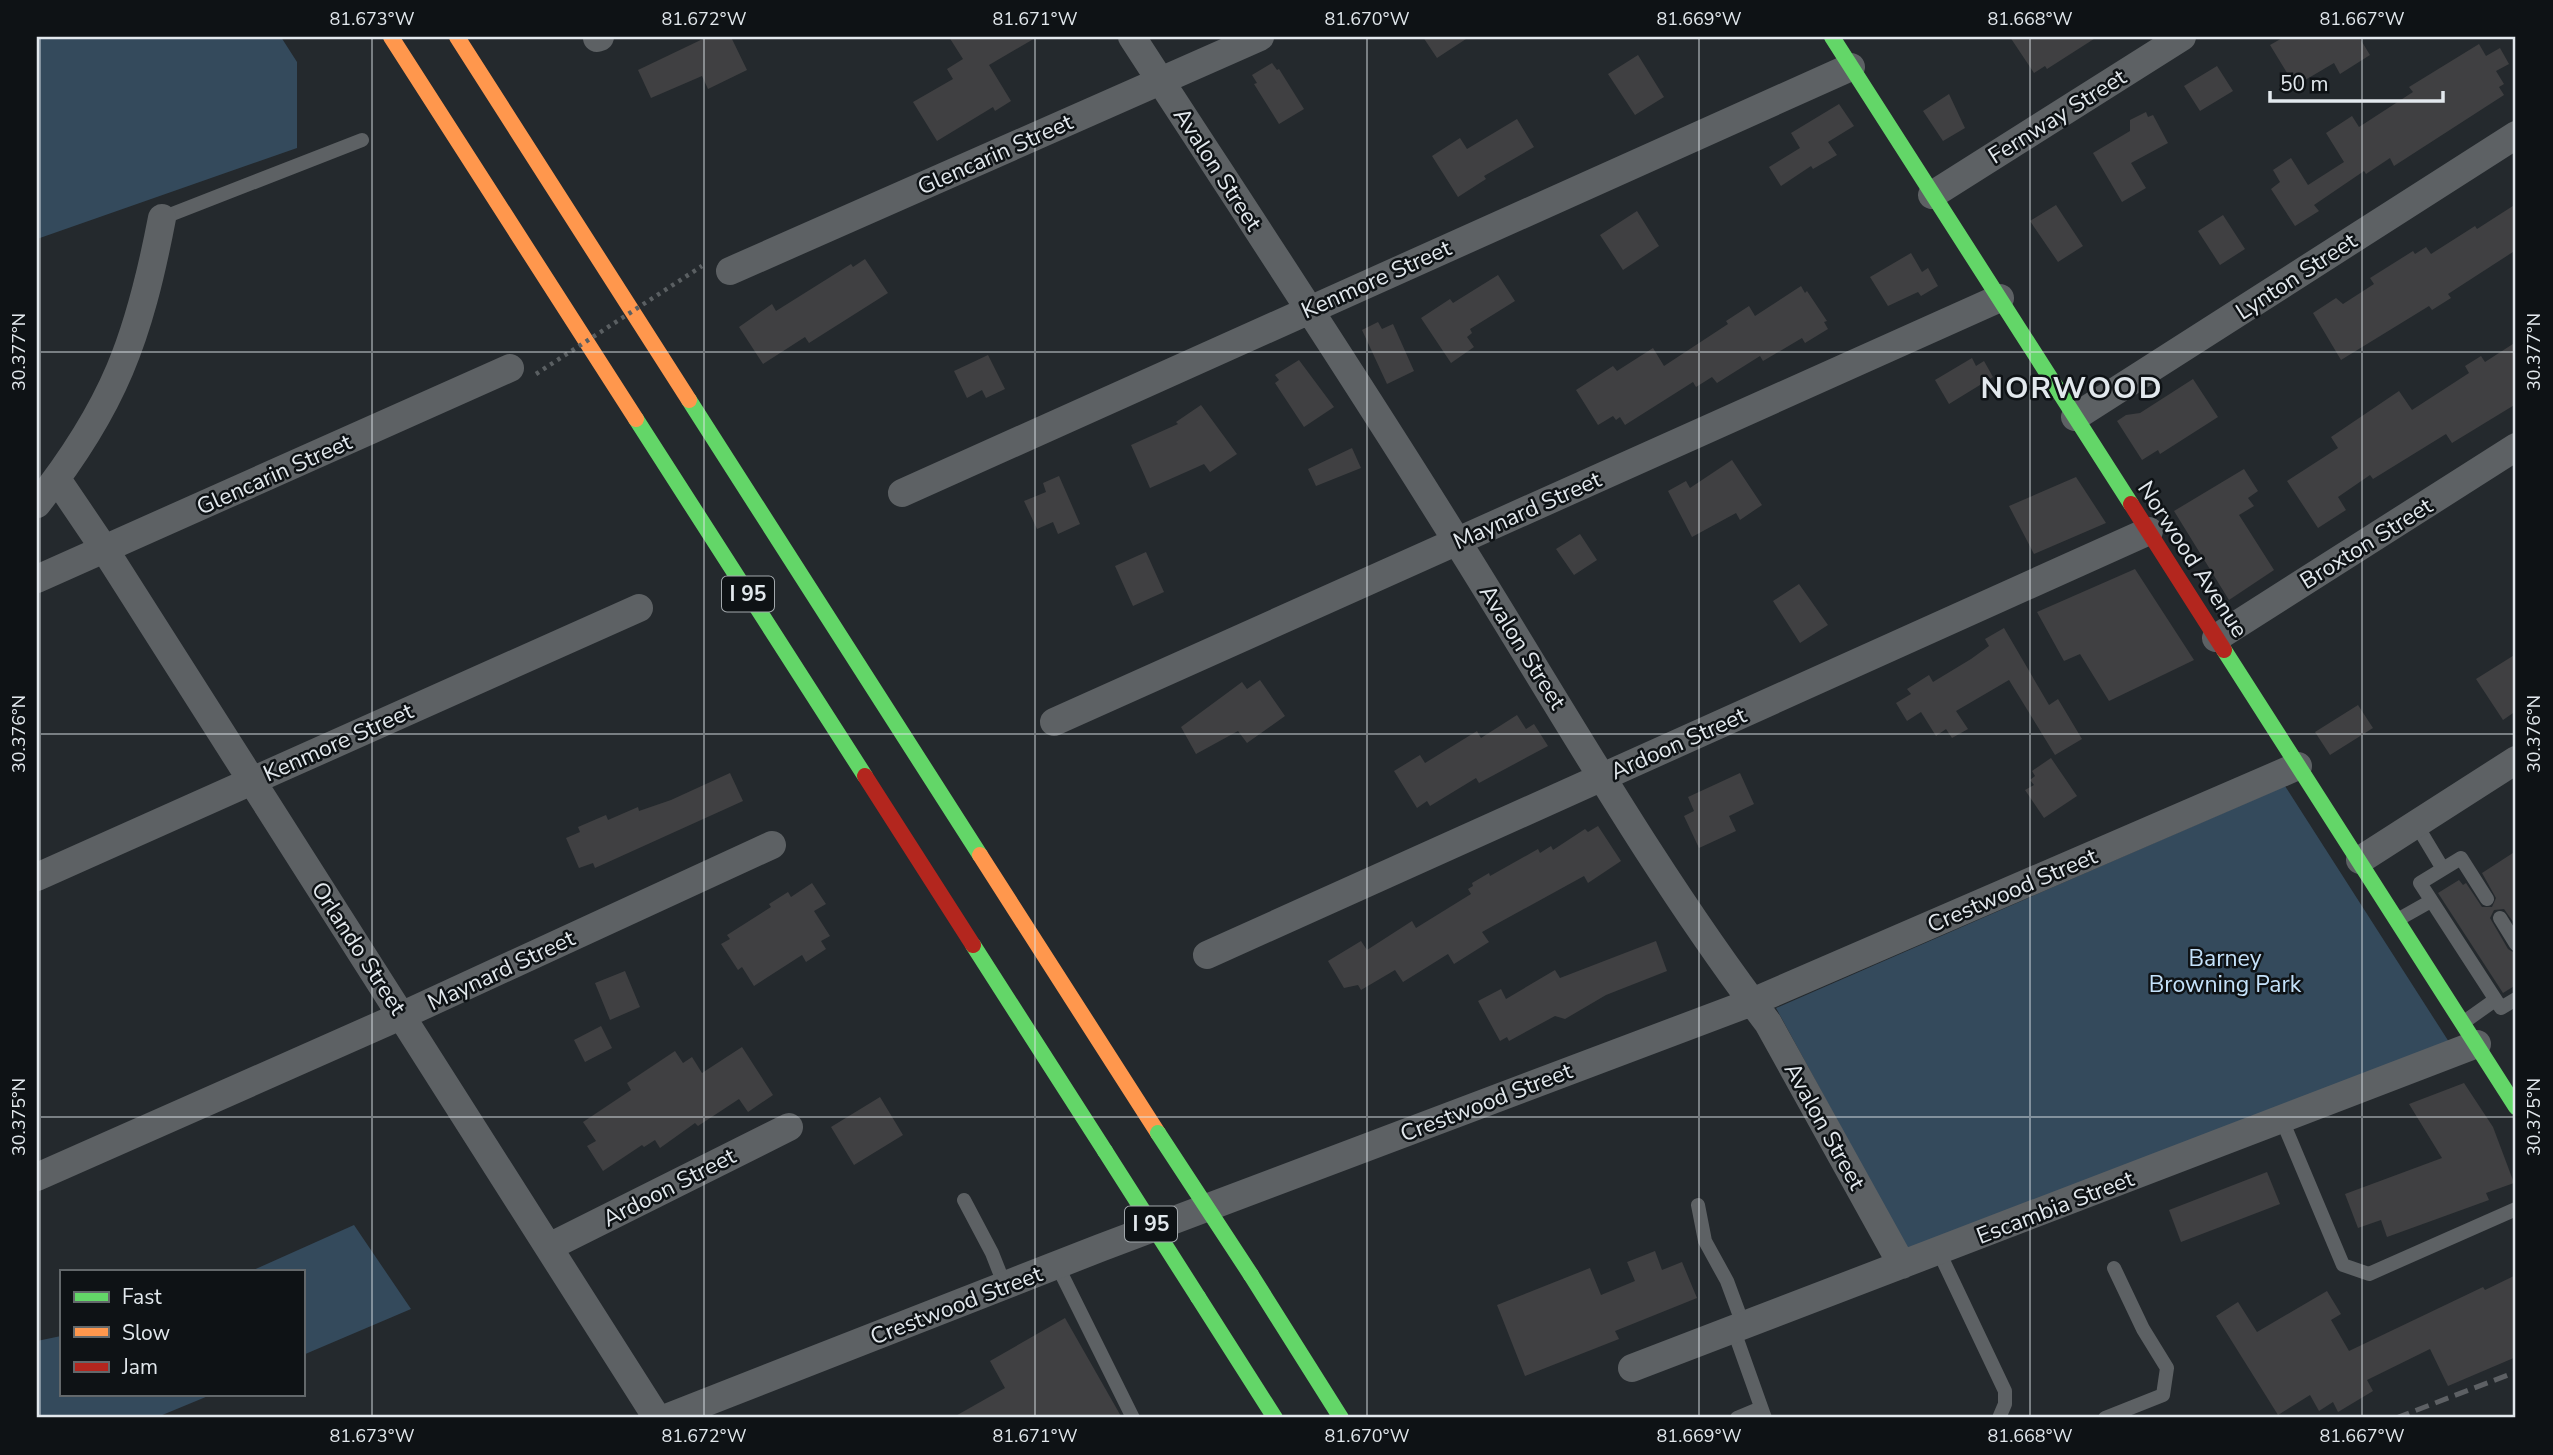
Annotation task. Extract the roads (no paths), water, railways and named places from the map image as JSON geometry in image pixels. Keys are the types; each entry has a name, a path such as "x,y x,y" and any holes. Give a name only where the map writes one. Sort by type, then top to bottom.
{"main road":[{"name":"I 95","path":"391,37 1275,1418"},
{"name":"I 95","path":"457,37 1341,1418"},
{"name":"Norwood Avenue","path":"1832,37 2470,1033 2508,1077 2516,1107"}],"street":[{"name":"Avalon Street","path":"1132,37 1310,308 1740,990 1768,1023 1902,1265"},
{"name":"Glencarin Street","path":"730,271 1260,37"},
{"name":"Fernway Street","path":"1933,195 2182,37"},
{"name":"Kenmore Street","path":"902,493 1851,67"},
{"name":"Lynton Street","path":"2076,417 2516,135"},
{"path":"37,504 99,416 132,344 163,218"},
{"name":"Maynard Street","path":"1054,722 2000,298"},
{"name":"Glencarin Street","path":"37,579 523,371"},
{"name":"Broxton Street","path":"2216,638 2516,447"},
{"name":"Orlando Street","path":"57,478 106,550 250,781 403,1015 657,1418"},
{"name":"Ardoon Street","path":"1207,955 2149,531"},
{"name":"Kenmore Street","path":"37,877 639,608"},
{"path":"2360,860 2516,760"},
{"name":"Crestwood Street","path":"666,1418 1057,1265 1752,1002 2298,766"},
{"name":"Maynard Street","path":"37,1177 403,1015 772,845"},
{"name":"Escambia Street","path":"1632,1368 2282,1120 2470,1033"},
{"name":"Ardoon Street","path":"549,1247 789,1127"}],"lane":[{"path":"163,218 362,140"},
{"path":"2416,824 2443,869"},
{"path":"2487,899 2474,890 2460,858 2420,883 2431,901 2444,913 2501,1008 2516,999"},
{"path":"2398,919 2431,901"},
{"path":"2497,922 2513,948"},
{"path":"2470,1033 2495,1000"},
{"path":"2282,1120 2343,1265 2369,1274 2516,1209"},
{"path":"964,1200 1005,1286"},
{"path":"1698,1205 1705,1241 1727,1281 1763,1413 1737,1418"},
{"path":"1940,1252 2005,1391 2005,1404 2000,1418"},
{"path":"1057,1265 1133,1418"},
{"path":"2105,1418 2163,1395 2167,1368 2143,1329 2114,1268"}],"railway":[{"path":"2396,1418 2516,1372"}],"district":[{"name":"NORWOOD","path":"2072,388"}],"park label":[{"name":"Barney Browning Park","path":"2225,971"}]}
